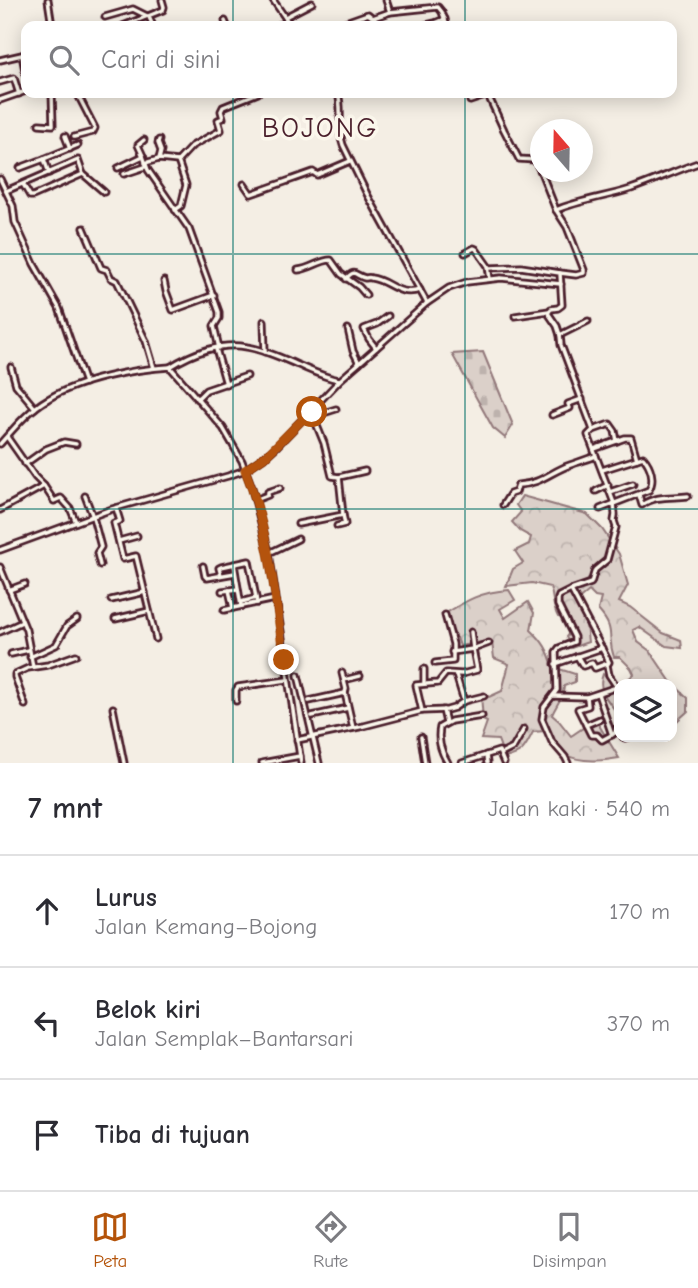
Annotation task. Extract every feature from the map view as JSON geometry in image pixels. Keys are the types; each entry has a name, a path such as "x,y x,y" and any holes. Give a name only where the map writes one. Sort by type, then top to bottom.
{"street":[{"path":"48,0 51,21"},
{"path":"137,21 163,10 163,1 169,0"},
{"path":"273,0 288,21"},
{"path":"386,0 390,12"},
{"path":"285,17 312,4"},
{"path":"348,21 368,14 373,18 390,12 438,7 445,19 440,21"},
{"path":"105,18 133,9 149,17 151,21"},
{"path":"0,60 21,56"},
{"path":"0,82 14,78 19,94 0,100"},
{"path":"39,124 52,126 52,98"},
{"path":"74,137 93,132 95,128 80,98"},
{"path":"124,174 159,159 177,160 192,146 221,130 218,120 223,118 223,107 246,98"},
{"path":"339,98 341,139 350,161 428,303"},
{"path":"470,101 478,98"},
{"path":"490,98 519,159 530,160"},
{"path":"65,136 70,149"},
{"path":"144,140 138,145 146,165 190,230 214,295 220,316 214,325 217,348 226,384"},
{"path":"159,140 159,159"},
{"path":"20,168 78,145"},
{"path":"117,168 143,156"},
{"path":"44,159 49,173"},
{"path":"6,191 78,160 83,174 104,192"},
{"path":"175,210 181,206 186,185 177,160"},
{"path":"244,184 251,194 313,172 317,175 350,161"},
{"path":"556,210 629,190 668,175 674,170 698,163"},
{"path":"23,184 30,196 33,196 83,174"},
{"path":"0,179 13,208 14,220 34,264 59,308 85,383"},
{"path":"489,268 521,267 580,275 584,273 567,227 556,210 545,182"},
{"path":"84,228 101,268 107,270 111,278 117,281 146,341 154,368"},
{"path":"464,253 476,248 489,268 490,279"},
{"path":"298,270 327,259 331,260 346,279 351,280 366,295"},
{"path":"346,279 355,273 405,292 420,290"},
{"path":"515,316 549,311 562,305 560,273"},
{"path":"0,550 116,508 245,470 267,455 359,363 449,288 501,278 561,284"},
{"path":"164,281 173,310 214,295"},
{"path":"549,311 557,326 561,345 593,430"},
{"path":"376,348 364,329 388,316"},
{"path":"264,321 265,352"},
{"path":"560,335 588,321"},
{"path":"348,329 359,363"},
{"path":"0,444 35,408 56,394 85,383 170,367 190,355 217,348 240,346 265,352 323,376 340,380"},
{"path":"11,367 16,386 35,408"},
{"path":"170,367 223,428 242,461 255,500 269,553 301,763"},
{"path":"197,399 206,390 247,376"},
{"path":"552,415 570,408 568,404 582,398"},
{"path":"314,416 336,409"},
{"path":"311,411 324,443 332,475 339,477 365,471"},
{"path":"568,763 552,742 542,719 543,710 557,690 557,650 574,642 558,599 571,590 590,584 595,570 607,560 615,531 614,503 589,435 593,430 610,424 614,428 617,441"},
{"path":"6,437 55,501 61,498 66,502 76,522"},
{"path":"594,449 631,438 637,459"},
{"path":"25,464 46,449 64,442 76,444"},
{"path":"503,505 510,494 516,492 518,485 541,480 567,466 596,456"},
{"path":"600,509 650,489 652,479 643,457 602,470"},
{"path":"337,526 345,524 339,477"},
{"path":"610,492 633,484"},
{"path":"596,491 608,485"},
{"path":"0,510 44,486"},
{"path":"255,500 280,488"},
{"path":"638,495 642,505 648,500 658,498 688,496"},
{"path":"85,496 101,548 97,553 100,565"},
{"path":"116,508 120,521 114,523 123,559 136,556 156,639"},
{"path":"298,524 344,515"},
{"path":"119,541 137,536"},
{"path":"269,553 298,539"},
{"path":"221,575 220,567 250,562 256,600"},
{"path":"234,564 241,604"},
{"path":"203,566 206,577 235,573"},
{"path":"0,568 29,640 28,650 33,667"},
{"path":"9,590 25,584"},
{"path":"222,591 238,589"},
{"path":"229,590 233,608"},
{"path":"553,696 587,697 617,687 609,675 609,662 571,590"},
{"path":"111,600 145,592"},
{"path":"224,610 256,600 275,598"},
{"path":"116,619 149,611"},
{"path":"435,663 453,661 453,644 445,615"},
{"path":"30,657 56,645 67,625 77,619"},
{"path":"0,632 22,622"},
{"path":"422,711 416,685 438,683 446,673 477,670 471,632"},
{"path":"453,652 489,643"},
{"path":"555,664 602,648"},
{"path":"11,654 28,650"},
{"path":"25,705 15,674 76,655"},
{"path":"577,656 583,666 591,663 595,668 608,663"},
{"path":"424,669 424,683"},
{"path":"342,673 353,728"},
{"path":"456,674 464,701"},
{"path":"298,675 319,763"},
{"path":"344,680 360,676"},
{"path":"236,701 238,687 287,680"},
{"path":"309,701 345,693"},
{"path":"587,697 588,706 578,708 591,735 597,735 600,739 612,735 598,694"},
{"path":"297,740 422,711 454,708 464,701 484,695"},
{"path":"113,708 124,763"},
{"path":"312,716 348,708"},
{"path":"443,710 446,723"},
{"path":"448,763 443,757 439,729 446,723 482,716"},
{"path":"586,725 600,719"},
{"path":"501,754 513,748 524,729"},
{"path":"421,737 425,763"},
{"path":"462,763 499,751 504,763"},
{"path":"486,755 487,763"},
{"path":"262,763 300,756"}],"green space":[{"path":"483,352 513,425 505,438 493,428 452,354"},
{"path":"522,496 587,514 602,529 619,554 628,585 619,602 630,607 663,633 681,640 682,648 666,646 639,627 633,630 638,642 650,651 669,679 628,679 634,674 620,657 614,657 609,628 598,610 601,598 595,597 589,591 576,602 586,625 588,642 571,648 566,637 571,631 569,618 558,617 550,587 532,583 506,586 513,569 523,563 515,551 529,544 531,537 520,531 512,522 521,512 516,505"},
{"path":"509,590 515,600 500,609 505,618 528,602 534,613 531,630 545,647 553,667 575,674 575,682 564,686 552,715 571,736 597,722 619,758 576,759 559,750 550,733 545,731 533,732 523,750 505,758 498,740 481,739 487,722 483,720 481,695 489,697 502,691 509,664 494,658 492,642 460,646 443,615 474,598"},
{"path":"603,674 614,684 614,709 603,691"},
{"path":"677,688 688,698 688,711 677,721"}],"district":[{"name":"BOJONG","path":"320,127"}],"route":[{"path":"284,660 269,553 245,470 267,455 312,412"}]}
